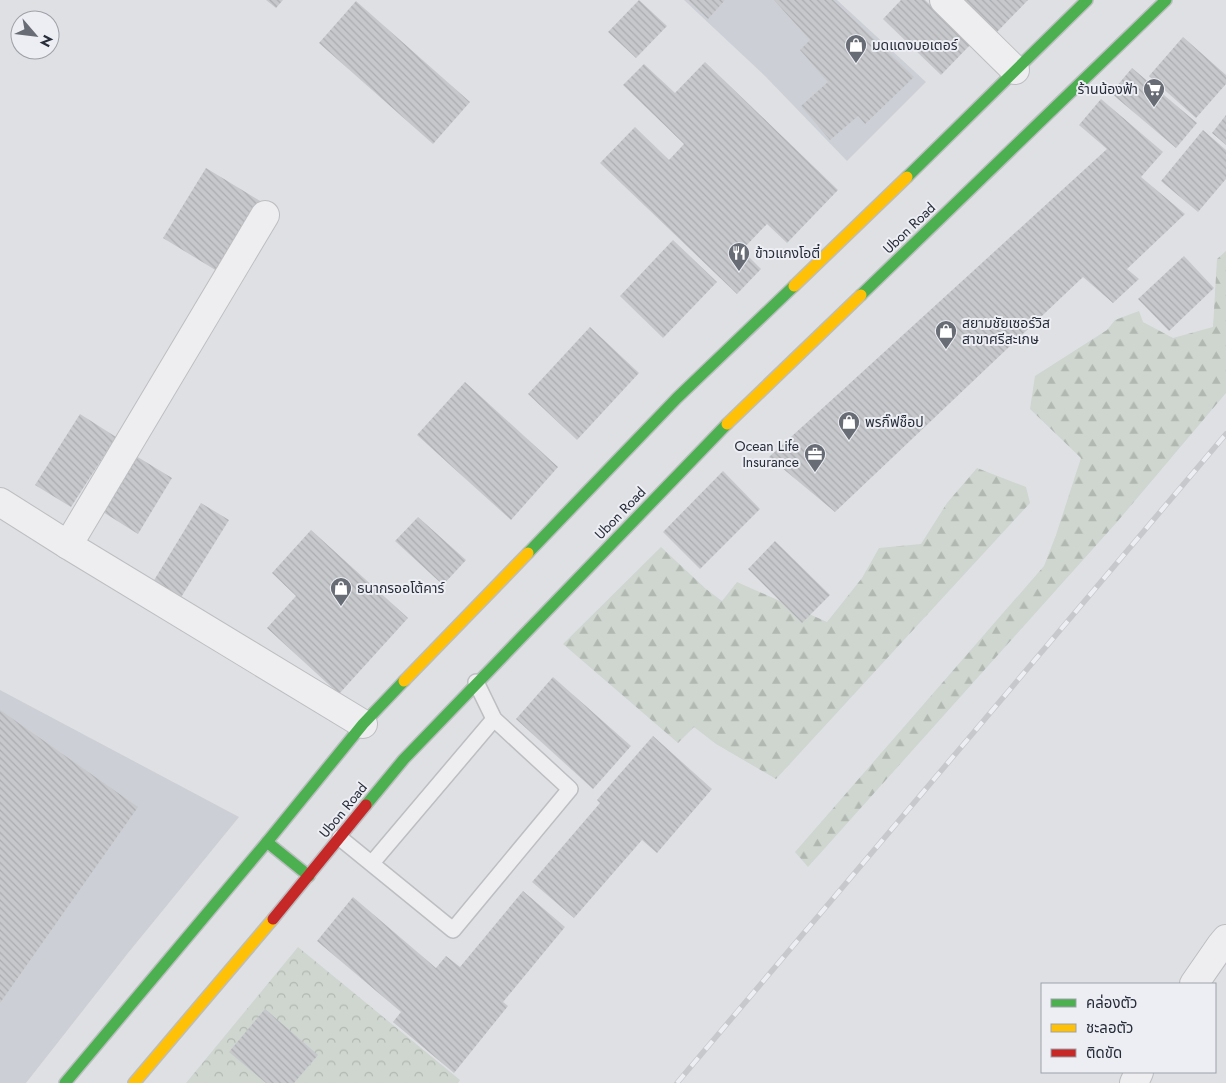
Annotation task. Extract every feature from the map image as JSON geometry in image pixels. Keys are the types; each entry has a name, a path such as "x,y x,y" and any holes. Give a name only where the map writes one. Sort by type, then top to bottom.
{"main road":[{"path":"65,1083 267,842 363,724 677,398 923,162 1088,0"},
{"name":"Ubon Road","path":"134,1083 404,759 476,682 691,460 1166,0"},
{"path":"267,842 308,876"}],"street":[{"path":"944,0 1015,70"},
{"path":"68,545 265,215"},
{"path":"0,502 363,724"},
{"path":"1195,983 1226,939"}],"lane":[{"path":"340,838 453,930 570,789 494,719 476,682"},
{"path":"372,864 494,719"}],"shaded area":[{"path":"684,0 837,0 926,82 847,161 764,75"},
{"path":"0,690 239,817 128,953 26,1083 0,1083"}],"green space":[{"path":"1226,251 1226,393 1117,522 808,867 795,852 1044,566 1081,458 1030,409 1035,376 1107,330 1115,320 1139,311 1143,322 1173,338 1213,327 1217,259"},
{"path":"977,468 1026,487 1030,503 776,779 716,744 694,727 678,743 563,644 661,547 706,589 722,601 737,582 827,622 862,578 879,548 921,544 947,503"},
{"path":"298,947 460,1080 458,1083 186,1083"}],"building":[{"path":"266,0 283,0 276,8"},
{"path":"639,0 667,26 636,58 608,32"},
{"path":"688,0 725,0 708,19"},
{"name":"มดแดงมอเตอร์","path":"774,0 833,0 914,77 865,124 858,116 830,140 801,106 828,82 800,50 810,40"},
{"path":"901,0 925,0 971,44 941,75 883,19"},
{"path":"962,0 1028,0 996,33"},
{"path":"356,1 470,102 433,144 319,43"},
{"path":"1183,37 1226,75 1226,84 1196,118 1149,76"},
{"path":"705,62 838,190 787,243 767,224 742,250 761,269 737,294 600,163 635,127 669,160 684,144 623,85 644,64 675,93"},
{"name":"ร้านน้องฟ้า","path":"1132,68 1197,123 1176,148 1111,93"},
{"path":"1101,99 1163,152 1141,177 1185,214 1127,269 1139,279 1113,303 1083,277 835,512 769,457 1107,149 1079,125"},
{"path":"1226,115 1226,145 1212,133"},
{"path":"1203,130 1226,150 1226,179 1198,212 1161,181"},
{"path":"206,168 260,201 217,271 163,238"},
{"path":"673,240 717,282 663,338 620,296"},
{"path":"1184,256 1214,288 1169,331 1138,299"},
{"path":"590,327 639,373 577,440 528,394"},
{"path":"465,382 558,467 511,520 417,435"},
{"path":"80,414 116,437 71,507 35,485"},
{"path":"136,456 172,478 138,534 103,512"},
{"path":"723,471 760,509 700,569 663,532"},
{"path":"201,503 229,520 180,599 153,582"},
{"path":"418,517 466,560 443,585 395,541"},
{"name":"ธนากรออโต้คาร์","path":"311,530 408,618 339,694 267,628 296,596 272,573"},
{"path":"775,541 830,595 802,623 748,569"},
{"path":"553,677 631,746 593,789 516,719"},
{"path":"0,710 138,807 0,1003"},
{"path":"653,736 712,789 657,853 642,840 574,918 532,882 600,803 597,800"},
{"path":"523,891 565,927 503,1002 508,1006 454,1073 393,1022 401,1012 317,941 353,897 436,968 446,956 460,967"},
{"path":"265,1009 318,1055 294,1083 266,1083 229,1052"}],"railway":[{"path":"677,1083 1226,434"}],"traffic: fast":[{"path":"907,177 1087,0"},
{"path":"861,295 1166,0"},
{"path":"528,553 677,398 794,286"},
{"path":"366,805 404,759 727,424"},
{"path":"65,1083 267,842 363,724 404,681"},
{"path":"267,842 309,876"}],"traffic: slow":[{"path":"794,286 907,177"},
{"path":"727,424 861,295"},
{"path":"404,681 528,553"},
{"path":"134,1083 273,919"}],"traffic: jam":[{"path":"273,919 366,805"}],"place":[{"name":"มดแดงมอเตอร์","path":"856,64"},
{"name":"ร้านน้องฟ้า","path":"1154,108"},
{"name":"ข้าวแกงโอตี๋","path":"739,272"},
{"name":"สยามชัยเซอร์วิส สาขาศรีสะเกษ","path":"946,350"},
{"name":"พรกิ๊ฟช็อป","path":"849,441"},
{"name":"Ocean Life Insurance","path":"815,473"},
{"name":"ธนากรออโต้คาร์","path":"341,607"}]}
